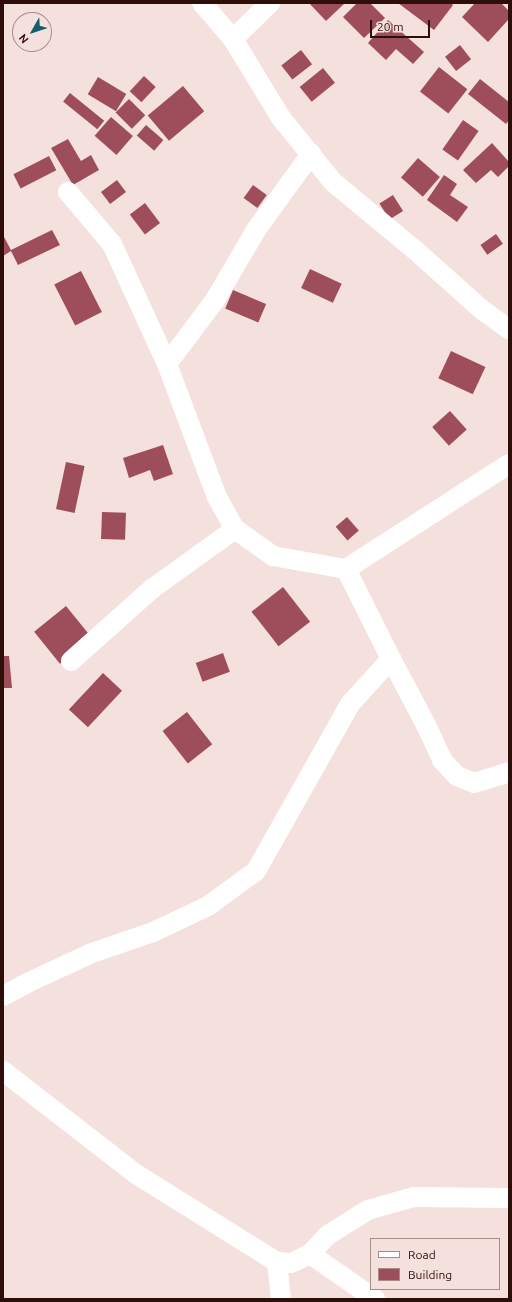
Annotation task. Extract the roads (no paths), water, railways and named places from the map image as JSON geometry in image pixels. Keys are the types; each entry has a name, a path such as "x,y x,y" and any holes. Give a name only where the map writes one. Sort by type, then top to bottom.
{"street":[{"path":"202,3 233,39 281,118 333,182 415,250 481,309 509,329"},
{"path":"233,39 270,3"},
{"path":"167,364 215,300 256,230 311,154"},
{"path":"68,192 112,244 167,364 217,497 235,529 273,556 346,569 509,464"},
{"path":"71,661 153,588 235,529"},
{"path":"346,569 426,725 442,760 458,776 474,783 509,772"},
{"path":"3,996 29,982 92,953 153,932 208,906 256,871 350,704 391,659"},
{"path":"3,1072 136,1174 277,1262 291,1263 310,1254 328,1235 368,1210 414,1196 509,1198"},
{"path":"310,1254 375,1299"},
{"path":"277,1262 282,1299"}]}
